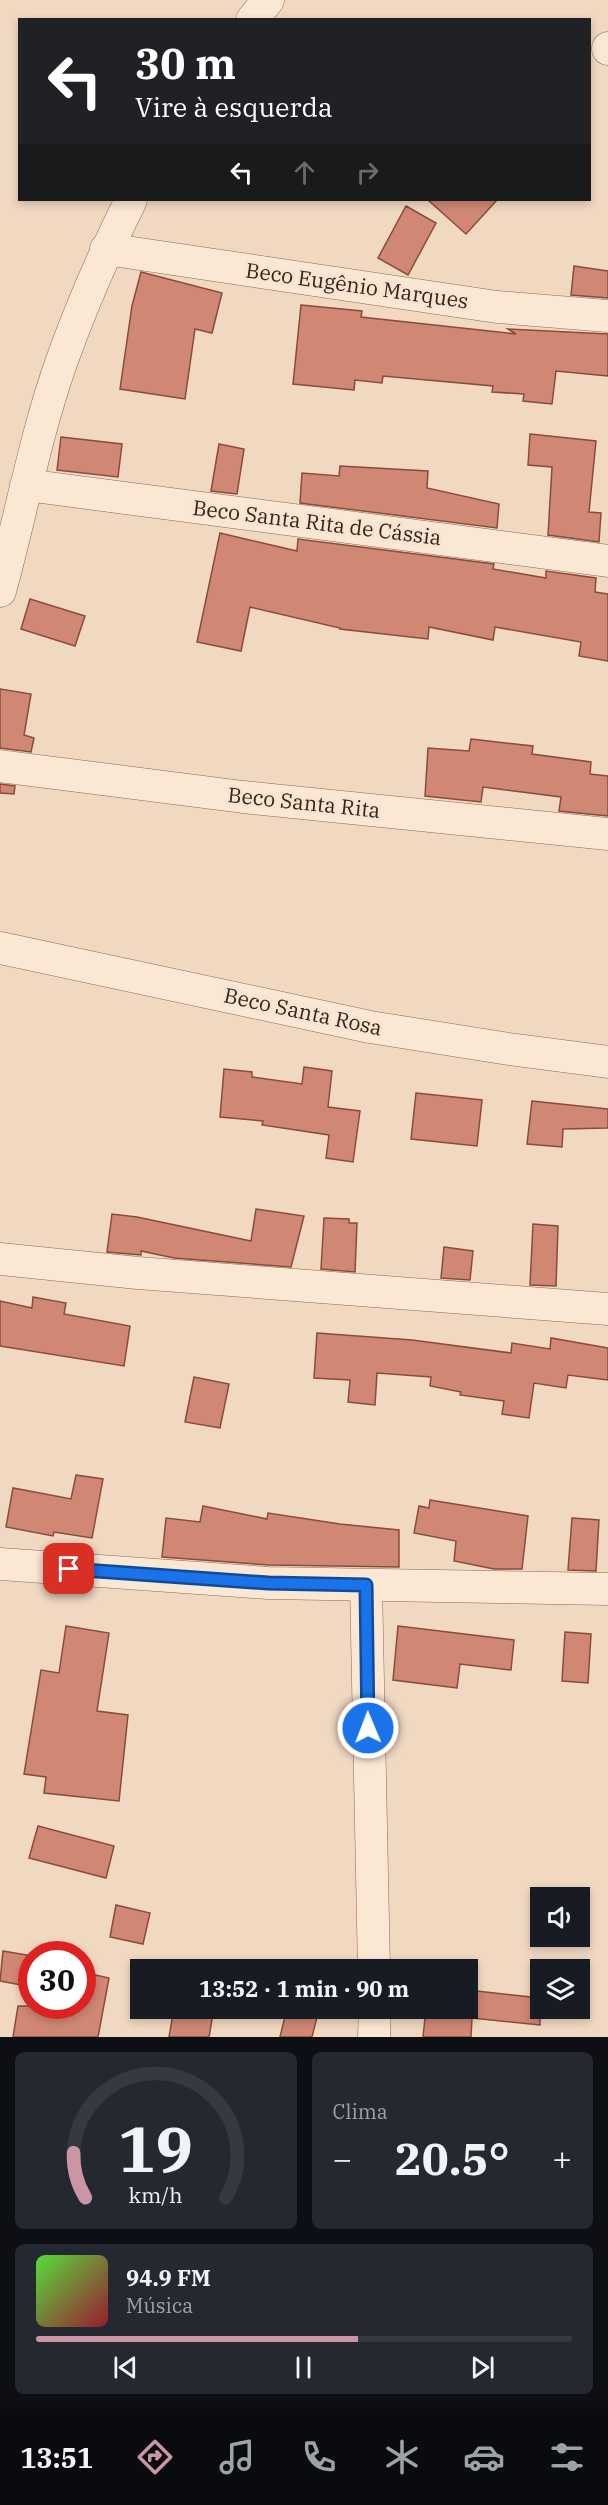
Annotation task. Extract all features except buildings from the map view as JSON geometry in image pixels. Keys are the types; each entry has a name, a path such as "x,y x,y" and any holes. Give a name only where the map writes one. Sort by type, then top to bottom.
{"street":[{"path":"254,18 268,0"},
{"path":"1,581 61,364 106,249 130,201"},
{"name":"Beco Eugênio Marques","path":"106,249 497,306 608,316"},
{"name":"Beco Santa Rita de Cássia","path":"26,485 608,561"},
{"name":"Beco Santa Rita","path":"0,766 243,797 608,834"},
{"name":"Beco Santa Rosa","path":"0,948 370,1027 608,1062"},
{"path":"0,1259 138,1274 608,1309"},
{"path":"0,1564 268,1583 608,1589"},
{"path":"366,1585 370,1873 374,1959"},
{"path":"374,2037 375,2019"}],"route":[{"path":"69,1569 268,1583 366,1585 368,1728"}]}
